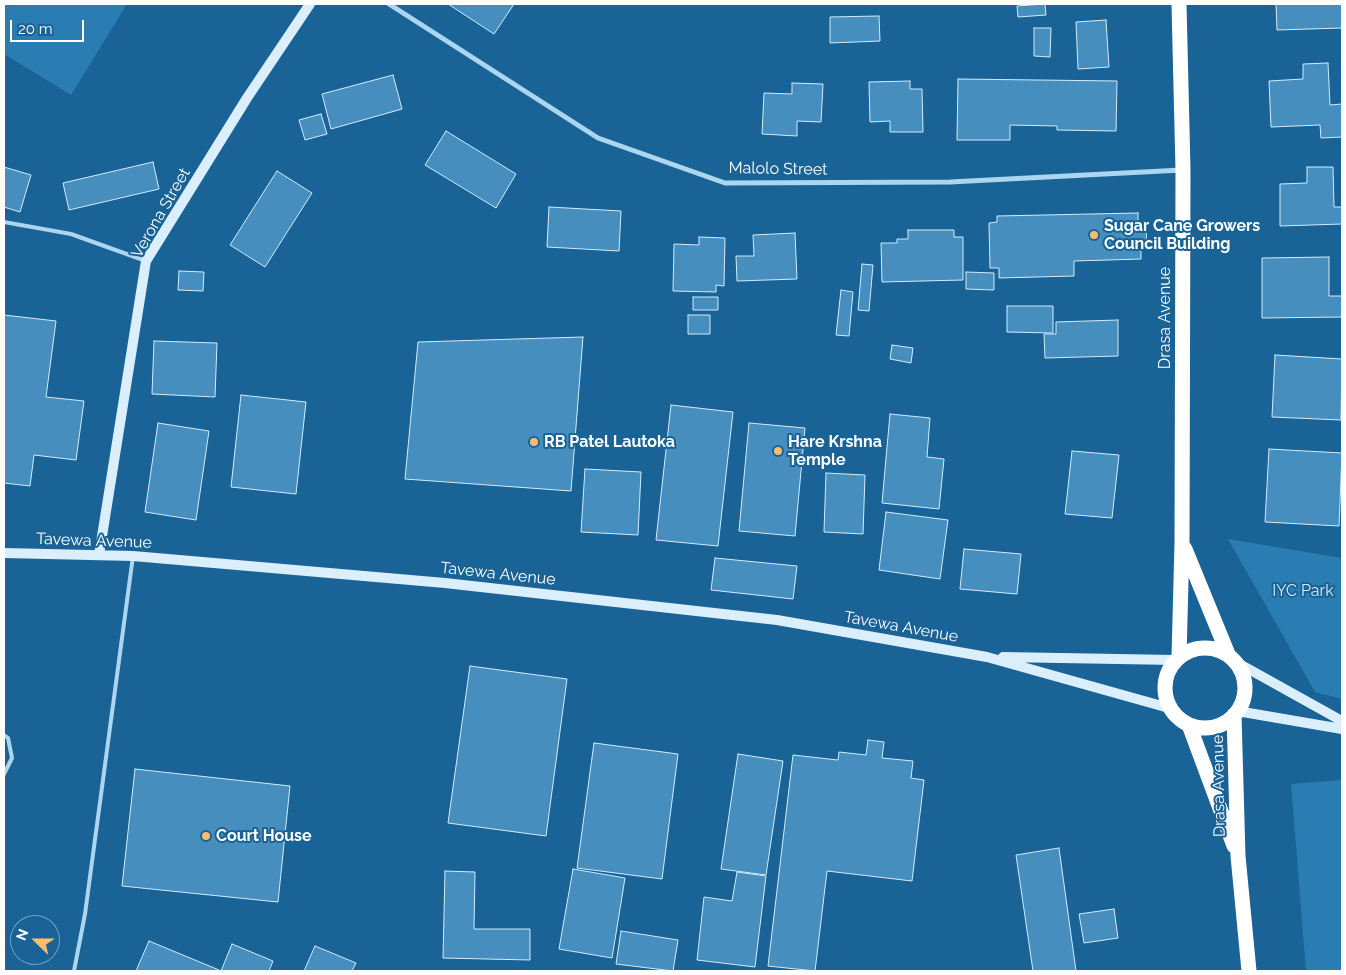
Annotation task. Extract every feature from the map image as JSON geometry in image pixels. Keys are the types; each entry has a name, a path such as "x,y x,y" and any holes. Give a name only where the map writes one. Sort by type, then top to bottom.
{"highway":[{"name":"Drasa Avenue","path":"1177,658 1182,543 1183,170 1179,4"},
{"name":"Drasa Avenue","path":"1182,543 1232,658"},
{"path":"1203,647 1216,649 1232,658 1242,673 1245,686 1243,699 1236,713 1225,723 1201,728 1189,725 1178,718 1169,708 1165,696 1164,683 1168,671 1177,658 1190,650 1203,647"},
{"name":"Drasa Avenue","path":"1236,713 1238,856 1249,971"},
{"name":"Drasa Avenue","path":"1189,725 1238,856"}],"main road":[{"name":"Verona Street","path":"99,555 146,261 247,98 310,4"},
{"name":"Tavewa Avenue","path":"4,553 133,556 445,583 777,620 987,657 1169,708"},
{"name":"Tavewa Avenue","path":"987,657 1177,658"},
{"path":"1232,658 1342,721"},
{"path":"1236,713 1342,729"}],"street":[{"name":"Malolo Street","path":"389,4 598,138 725,182 950,182 1183,170"}],"lane":[{"path":"4,222 71,234 146,261"},
{"path":"74,971 85,914 133,556"},
{"path":"4,735 8,738 12,758 4,774"}],"green space":[{"path":"4,4 127,4 71,95 4,54"},
{"name":"IYC Park","path":"1228,539 1342,558 1342,699 1315,692"},
{"path":"1342,780 1342,971 1306,971 1291,784"}],"building":[{"path":"448,4 514,4 494,34"},
{"path":"1045,4 1046,15 1018,17 1017,6"},
{"path":"1276,4 1342,4 1342,28 1277,30"},
{"path":"879,16 880,41 830,43 830,17"},
{"path":"1106,20 1109,67 1078,69 1076,22"},
{"path":"1034,28 1051,28 1050,57 1034,56"},
{"path":"1328,63 1330,105 1342,104 1342,137 1321,138 1320,125 1271,127 1269,81 1303,79 1303,64"},
{"path":"393,75 402,109 331,129 322,94"},
{"path":"958,79 1117,81 1116,131 1057,130 1057,126 1010,125 1010,140 957,140"},
{"path":"910,81 910,89 922,89 923,132 890,132 890,121 870,122 869,82"},
{"path":"792,83 823,84 821,122 797,121 797,136 762,134 764,93 792,94"},
{"path":"321,114 327,134 305,140 299,120"},
{"path":"446,131 516,174 496,208 425,165"},
{"path":"153,162 159,189 69,210 63,183"},
{"path":"4,167 31,175 20,212 4,207"},
{"path":"1307,167 1333,167 1334,207 1342,207 1342,224 1280,226 1280,184 1307,183"},
{"path":"277,171 312,193 265,267 230,245"},
{"path":"549,207 621,211 619,251 547,247"},
{"path":"1138,213 1138,228 1146,228 1147,247 1141,247 1141,259 1074,261 1074,276 999,278 999,268 990,268 989,223 997,222 997,216"},
{"path":"908,230 954,230 954,237 963,237 963,280 882,282 881,243 897,243 897,239 908,239"},
{"path":"795,233 797,279 737,281 736,256 754,256 753,235"},
{"path":"699,237 725,238 724,286 716,285 716,292 673,291 674,244 699,245"},
{"path":"1329,257 1329,296 1342,296 1342,317 1262,318 1262,258"},
{"path":"862,264 873,265 869,311 858,310"},
{"path":"179,271 204,272 203,291 178,290"},
{"path":"966,272 994,273 994,290 966,289"},
{"path":"841,290 853,292 849,336 836,335"},
{"path":"693,297 718,297 718,310 693,310"},
{"path":"1007,306 1053,306 1053,333 1007,332"},
{"path":"4,315 56,321 46,397 84,401 76,460 34,455 30,486 4,483"},
{"path":"688,315 710,315 710,334 688,334"},
{"path":"1118,320 1118,356 1045,358 1044,334 1056,334 1056,322"},
{"path":"583,337 571,491 405,479 418,342"},
{"path":"154,341 217,343 215,397 152,394"},
{"path":"892,345 913,348 911,363 890,359"},
{"path":"1275,355 1342,359 1341,420 1272,417"},
{"path":"241,395 306,402 296,494 231,487"},
{"path":"671,405 733,412 718,546 656,540"},
{"path":"890,414 930,418 927,457 944,459 939,509 882,503"},
{"path":"158,423 209,431 196,520 145,512"},
{"path":"749,423 805,428 795,536 739,531"},
{"path":"1269,449 1342,453 1339,526 1265,522"},
{"path":"1072,451 1119,455 1112,518 1065,514"},
{"path":"585,469 641,472 638,535 581,532"},
{"path":"826,473 865,475 863,534 824,532"},
{"path":"886,512 948,520 940,579 879,570"},
{"path":"964,549 1021,554 1017,594 960,589"},
{"path":"715,558 797,566 793,599 711,590"},
{"path":"470,666 567,679 546,836 448,823"},
{"path":"868,740 884,742 882,758 913,761 911,778 924,780 912,881 827,871 815,971 768,966 793,755 838,760 839,752 866,755"},
{"path":"594,743 678,754 662,879 577,868"},
{"path":"738,754 783,761 766,875 721,869"},
{"name":"Court House","path":"135,769 290,786 278,902 122,886"},
{"path":"1059,848 1076,971 1033,971 1016,855"},
{"path":"573,869 625,878 612,958 559,949"},
{"path":"445,871 475,872 474,929 530,929 530,960 443,958"},
{"path":"737,872 766,876 755,967 697,960 704,897 732,901"},
{"path":"1114,909 1118,938 1084,943 1079,914"},
{"path":"621,931 678,940 673,971 616,964"},
{"path":"149,941 219,970 136,971"},
{"path":"232,944 273,961 269,971 221,971"},
{"path":"315,946 356,963 352,971 304,971"}],"place":[{"name":"Sugar Cane Growers Council Building","path":"1094,235"},
{"name":"RB Patel Lautoka","path":"534,442"},
{"name":"Hare Krshna Temple","path":"778,451"},
{"name":"Court House","path":"206,836"}]}
